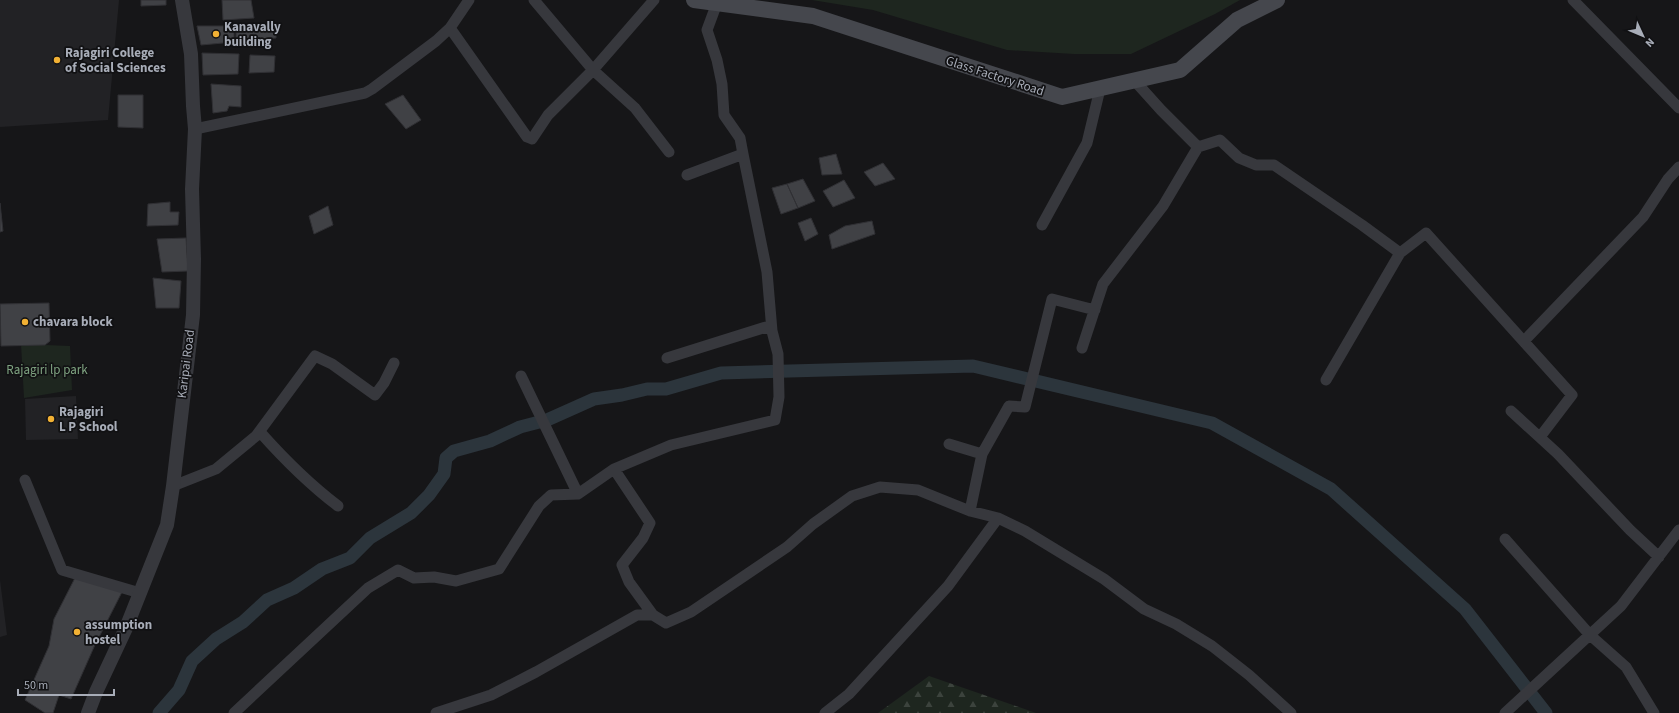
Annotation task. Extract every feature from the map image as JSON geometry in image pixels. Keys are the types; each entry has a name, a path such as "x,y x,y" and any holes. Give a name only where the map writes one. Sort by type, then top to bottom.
{"main road":[{"name":"Glass Factory Road","path":"694,0 813,16 1062,97 1180,70 1237,20 1277,0"}],"street":[{"name":"Karipai Road","path":"88,713 140,593 167,525 173,486 193,308 194,259 192,189 196,129 193,106 191,54 182,0"},
{"path":"196,129 365,93 436,41 450,28 469,0"},
{"path":"534,0 593,70 635,108 669,152"},
{"path":"450,28 527,137 532,139 548,115 593,70 654,0"},
{"path":"1573,0 1679,108"},
{"path":"234,713 368,588 398,570 414,578 434,577 456,580 499,569 539,506 551,495 578,494 614,469 671,445 775,420 779,397 778,354 772,331 767,272 740,138 724,115 722,84 717,60 707,30 716,3"},
{"path":"1134,80 1198,147"},
{"path":"1042,225 1087,143 1100,89"},
{"path":"1082,348 1103,284 1163,206 1198,147 1220,140 1239,158 1256,165 1274,165 1362,224 1400,253"},
{"path":"688,175 743,154"},
{"path":"1524,341 1643,217 1668,179 1679,167"},
{"path":"1326,380 1400,253 1426,233 1572,395 1540,438"},
{"path":"970,511 982,454 1009,406 1025,407 1052,299 1095,310"},
{"path":"668,358 766,327 772,331"},
{"path":"173,486 216,469 260,432 315,356 332,364 375,395 384,383 394,363"},
{"path":"521,376 578,494"},
{"path":"1511,412 1558,454 1658,558"},
{"path":"260,432 290,465 319,492 338,506"},
{"path":"949,444 982,454"},
{"path":"614,469 650,523 643,538 622,565 630,582 653,615 666,623 691,612 787,547 813,524 852,496 880,487 918,490 970,511 998,518 1025,531 1104,579 1144,609 1176,624 1212,646 1249,675 1292,713"},
{"path":"25,480 62,570 140,593"},
{"path":"825,713 849,694 948,586 998,518"},
{"path":"1505,713 1621,606 1679,530"},
{"path":"1505,540 1590,635 1626,667 1654,713"},
{"path":"436,713 457,710 497,692 637,615 653,615"}],"shaded area":[{"name":"Rajagiri College of Social Sciences","path":"0,0 119,0 108,120 0,127"},
{"name":"Rajagiri L P School","path":"76,396 78,439 26,440 25,399"},
{"path":"0,580 7,635 0,637"}],"green space":[{"path":"812,0 1240,0 1215,14 1131,54 1074,54 1007,50 873,10"},
{"name":"Rajagiri lp park","path":"21,344 70,346 72,390 24,398"},
{"path":"929,676 1036,713 878,713"}],"building":[{"path":"141,0 166,0 166,5 141,6"},
{"path":"222,0 251,0 254,18 223,20"},
{"path":"276,24 276,38 236,40 236,30 246,30 249,25"},
{"name":"Kanavally building","path":"197,26 234,26 234,42 201,45"},
{"path":"202,53 239,54 238,74 203,75"},
{"path":"250,55 275,56 274,72 249,73"},
{"path":"211,84 241,86 241,107 229,106 227,111 213,113"},
{"path":"118,95 143,95 143,128 118,127"},
{"path":"403,95 421,120 406,129 385,104"},
{"path":"836,154 842,174 822,175 819,158"},
{"path":"883,163 895,179 875,186 864,172"},
{"path":"803,179 815,201 798,208 787,184"},
{"path":"844,180 855,198 833,207 823,191"},
{"path":"787,184 798,208 781,214 772,188"},
{"path":"170,202 170,212 179,212 178,225 147,226 148,204"},
{"path":"0,203 3,231 0,232"},
{"path":"328,206 333,225 314,234 309,216"},
{"path":"811,218 818,234 805,241 798,223"},
{"path":"872,221 875,234 832,249 829,235 845,226"},
{"path":"186,238 188,271 162,272 157,239"},
{"path":"153,278 181,281 179,308 156,308"},
{"name":"chavara block","path":"49,303 50,341 45,345 1,346 0,304"},
{"name":"assumption hostel","path":"77,574 122,592 94,647 71,699 59,695 53,713 45,713 25,700 49,646 54,619"}],"waterway":[{"path":"159,713 179,690 192,661 216,639 243,622 267,600 294,588 322,569 350,558 370,538 411,513 429,495 444,474 446,458 454,451 490,441 520,427 547,420 594,399 622,395 647,389 666,389 721,373 973,366 1212,423 1331,489 1465,609 1546,713"}],"place":[{"name":"Kanavally building","path":"216,34"},
{"name":"Rajagiri College of Social Sciences","path":"57,60"},
{"name":"chavara block","path":"25,322"},
{"name":"Rajagiri L P School","path":"51,419"},
{"name":"assumption hostel","path":"77,632"}]}
